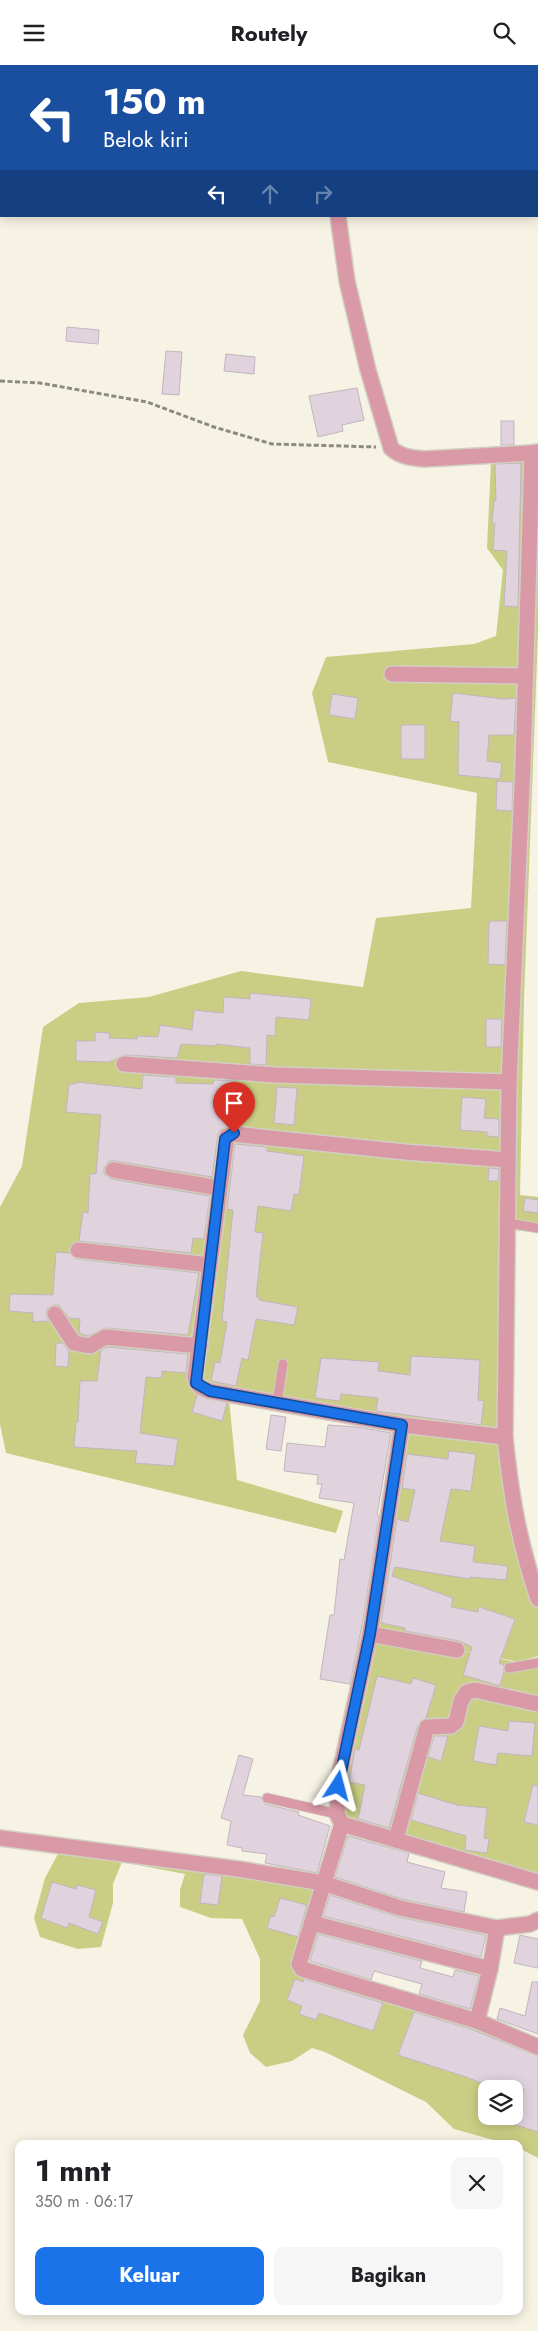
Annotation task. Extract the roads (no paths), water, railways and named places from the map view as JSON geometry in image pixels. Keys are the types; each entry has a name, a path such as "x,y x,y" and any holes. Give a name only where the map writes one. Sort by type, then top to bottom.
{"street":[{"path":"338,217 347,281 368,370 391,448 396,453 408,457 425,459 535,453 509,1082 505,1437 512,1502 524,1559 538,1599"},
{"path":"392,674 525,676"},
{"path":"124,1064 276,1075 509,1082"},
{"path":"505,1437 402,1425 277,1403 200,1387 196,1383 195,1377 225,1139 234,1133 405,1152 508,1160"},
{"path":"113,1170 219,1189"},
{"path":"78,1250 210,1265"},
{"path":"55,1314 71,1341 78,1344 95,1345 105,1337 200,1346"},
{"path":"402,1425 370,1634 340,1773 340,1819 312,1923 300,1959 302,1969 476,2021 538,2047"},
{"path":"370,1634 457,1650"},
{"path":"396,1839 429,1725 451,1726 456,1722 461,1701 467,1692 482,1691 538,1704"},
{"path":"340,1819 396,1839 538,1882"},
{"path":"0,1838 238,1869 323,1883 400,1908 497,1928 530,1924 538,1920"},
{"path":"312,1923 490,1969"},
{"path":"476,2021 490,1969 497,1928"}],"lane":[{"path":"508,1223 538,1229"},
{"path":"277,1403 283,1364"},
{"path":"509,1668 538,1663"},
{"path":"267,1798 340,1819"}]}
